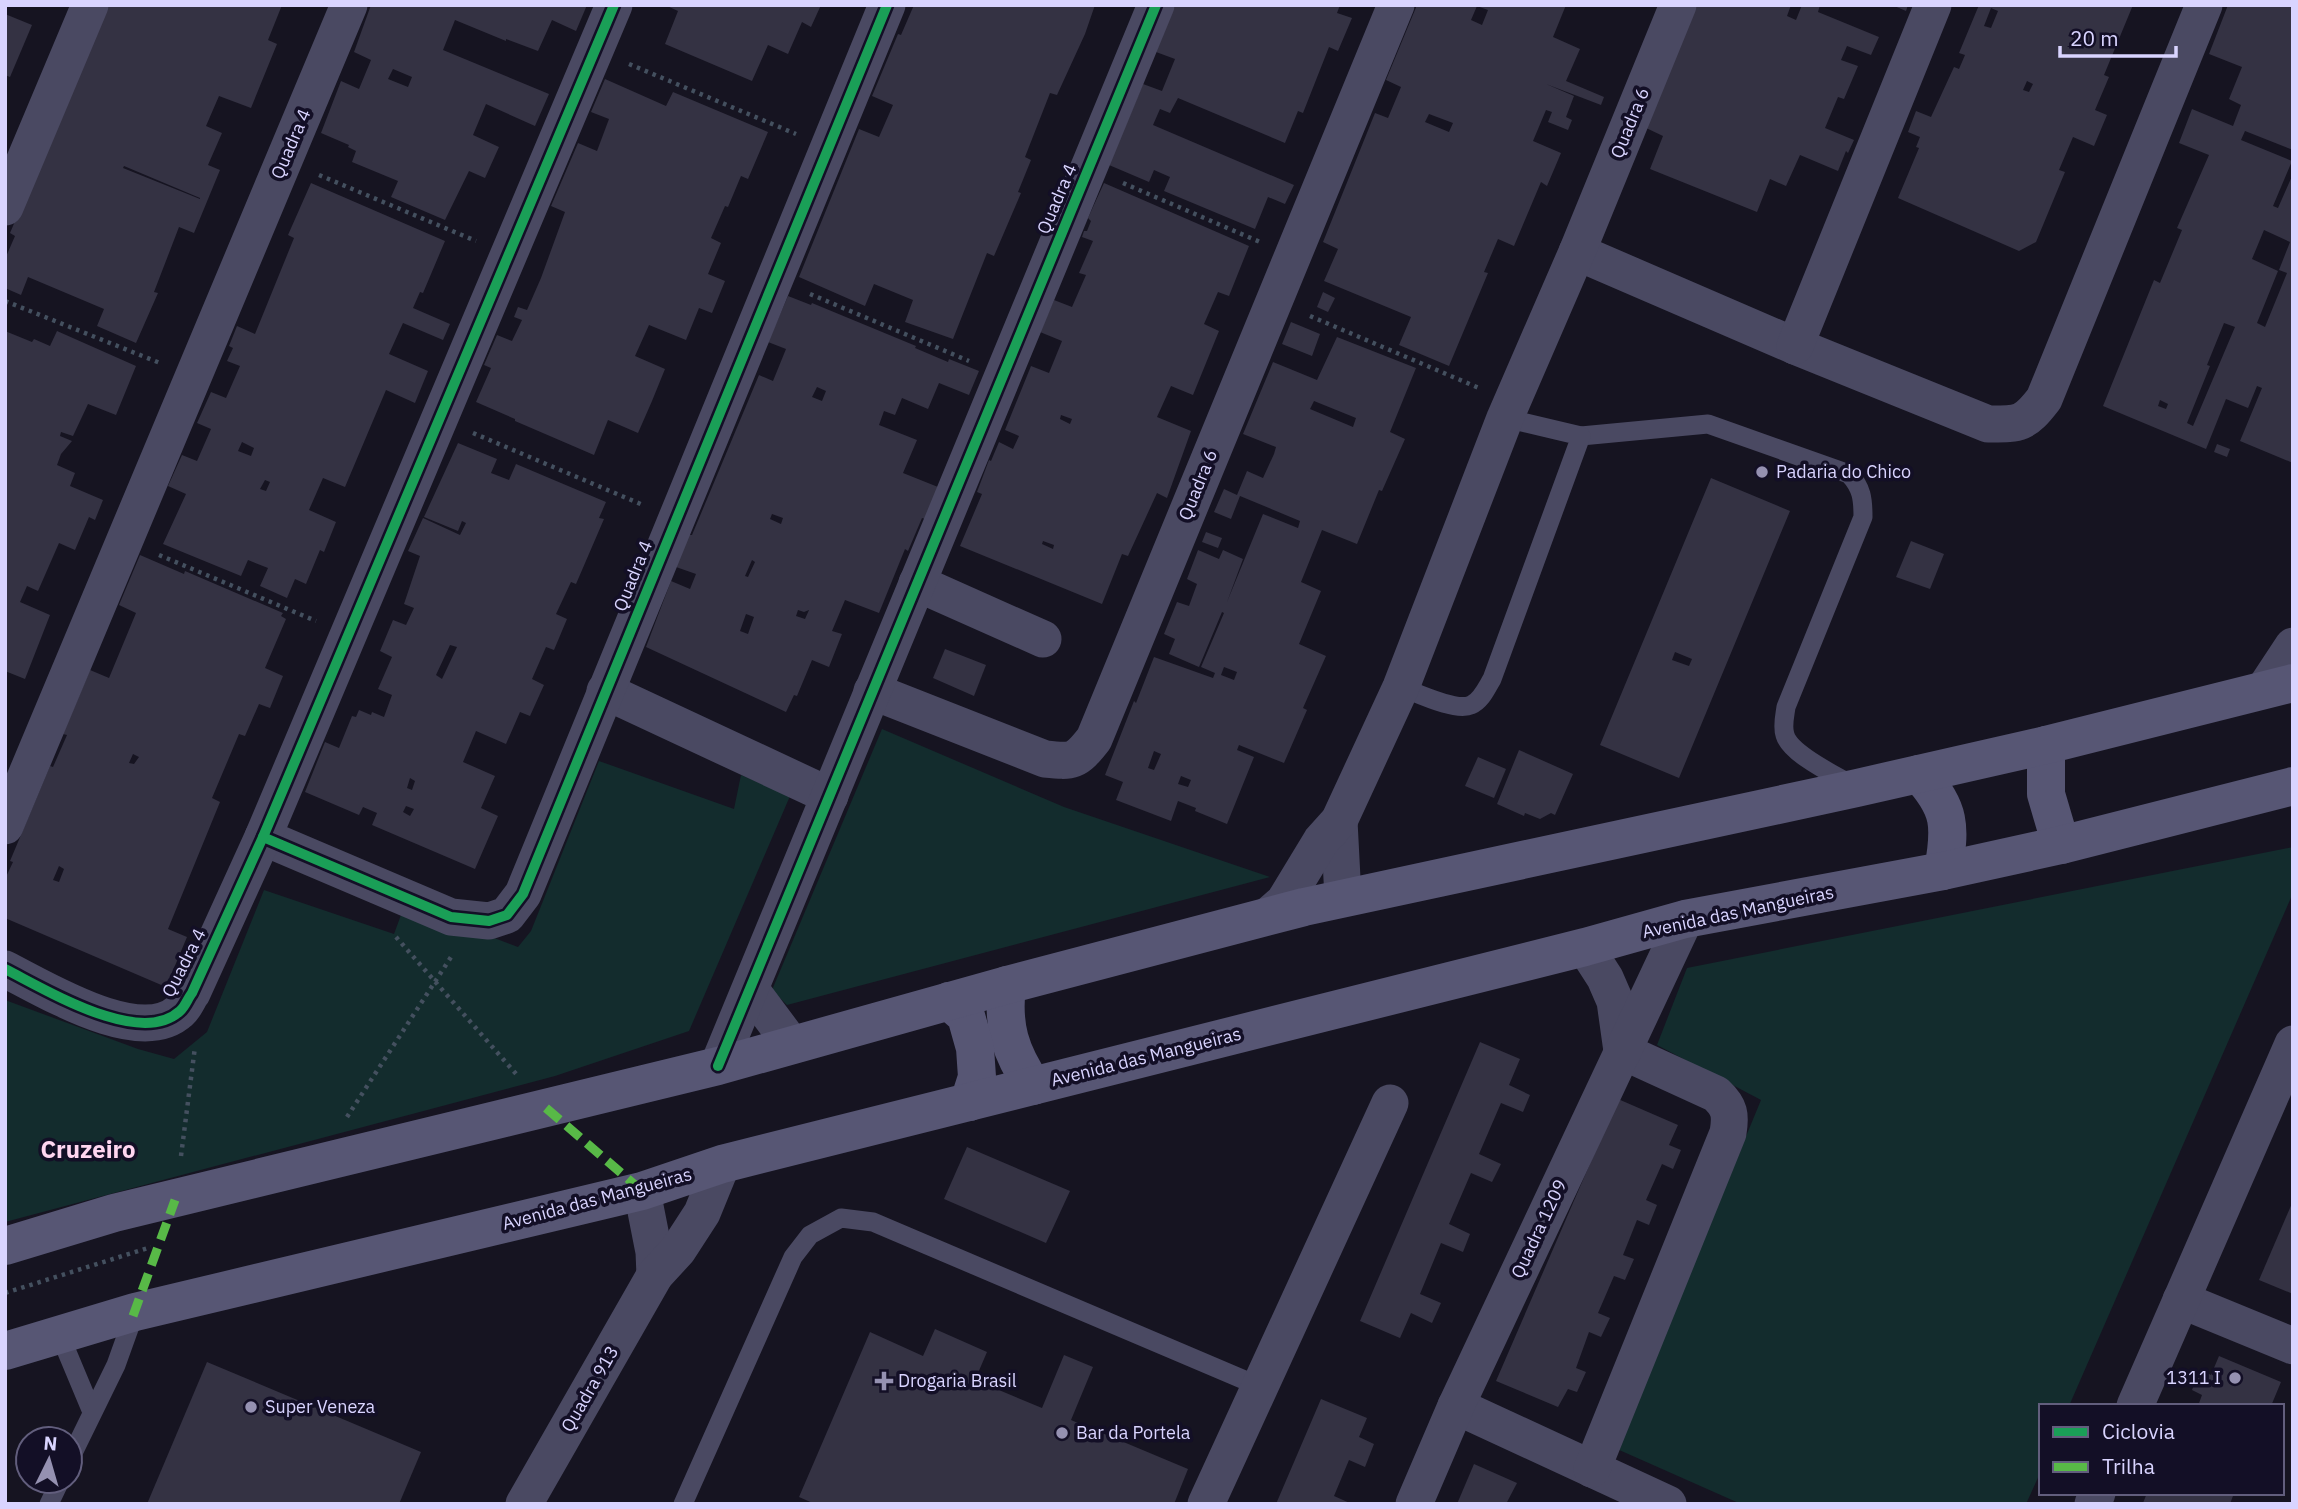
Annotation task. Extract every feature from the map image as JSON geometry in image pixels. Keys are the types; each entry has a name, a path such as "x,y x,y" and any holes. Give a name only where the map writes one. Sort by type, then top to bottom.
{"main road":[{"path":"5,1246 114,1213 718,1066 1007,985 1268,916 1919,774 2278,687"},
{"path":"2046,745 2046,794 2061,845"},
{"path":"1919,774 1937,793 1948,819 1948,846 1943,872"},
{"name":"Avenida das Mangueiras","path":"5,1351 135,1312 642,1191 722,1164 1585,947 1685,919 1943,872 2293,786"},
{"path":"1007,985 1004,1007 1007,1030 1017,1063 1033,1086"},
{"path":"949,1001 966,1016 975,1048 976,1077 969,1102"}],"street":[{"path":"5,207 90,5"},
{"name":"Quadra 4","path":"5,826 349,5"},
{"name":"Quadra 4","path":"5,969 102,1016 138,1023 162,1021 180,1011 192,993 263,837 614,5"},
{"name":"Quadra 4","path":"263,837 451,917 489,921 507,915 523,894 887,5"},
{"name":"Quadra 4","path":"718,1066 1156,5"},
{"name":"Quadra 6","path":"872,691 1045,760 1069,762 1080,757 1094,739 1396,5"},
{"name":"Quadra 6","path":"1268,916 1284,902 1321,841 1339,821 1401,687 1508,410 1577,252 1678,5"},
{"path":"1795,346 1933,5"},
{"path":"1577,252 1795,346 1989,424 2017,424 2032,415 2044,399 2204,5"},
{"path":"917,583 1043,639"},
{"path":"2278,687 2293,646"},
{"path":"605,691 830,796"},
{"name":"Quadra 6","path":"1339,821 1343,898"},
{"name":"Quadra 1209","path":"1414,1504 1457,1406 1685,919"},
{"path":"1585,947 1605,978 1615,1001 1622,1051 1716,1094 1728,1105 1731,1118 1728,1133 1592,1469"},
{"path":"751,990 792,1045"},
{"path":"2136,1404 2293,1044"},
{"path":"1206,1504 1391,1103"},
{"name":"Quadra 913","path":"524,1504 655,1275 678,1250 702,1213 722,1164"},
{"path":"642,1191 653,1243 655,1275"},
{"path":"2181,1300 2293,1346"},
{"path":"1457,1406 1668,1504"}],"lane":[{"path":"1508,410 1581,436 1708,424 1849,474 1862,494 1863,517 1786,707 1784,725 1785,736 1798,752 1857,788"},
{"path":"1401,687 1459,708 1471,706 1480,698 1492,679 1581,436"},
{"path":"683,1504 793,1257 810,1236 841,1218 873,1222 1261,1387"},
{"path":"84,1429 116,1365 135,1312"},
{"path":"59,1333 92,1412"}],"path":[{"path":"595,50 829,148"},
{"path":"284,160 509,255"},
{"path":"1088,169 1293,256"},
{"path":"774,278 1003,375"},
{"path":"5,301 194,376"},
{"path":"1274,301 1508,410"},
{"path":"440,419 676,519"},
{"path":"125,540 349,635"},
{"path":"316,1164 475,921"},
{"path":"390,930 546,1108"}],"green space":[{"path":"882,729 1064,807 1270,877 787,1005 772,990"},
{"path":"599,761 734,809 741,775 790,796 689,1031 555,1076 5,1222 5,1000 138,1049 174,1059 207,1032 264,890 394,934 405,904 518,947 531,931"},
{"path":"2293,847 2293,893 2070,1404 2039,1404 2039,1475 2026,1504 1741,1504 1617,1449 1761,1100 1657,1045 1687,968"}],"building":[{"path":"107,5 282,5 268,40 277,44 251,108 219,96 206,126 222,133 208,165 220,170 194,233 179,227 154,292 158,293 136,343 97,326 104,309 28,277 21,295 5,288 5,259 15,236 10,233","holes":["124,166 200,199 123,168"]},
{"path":"371,5 587,5 576,31 552,20 538,51 455,20 443,50 549,94 535,126 486,104 473,135 499,147 485,178 469,171 445,220 391,197 398,181 352,162 356,151 348,147 349,145 321,133 341,81 359,89 371,60 354,52","holes":["393,69 412,77 408,87 388,79"]},
{"path":"665,5 821,5 811,27 802,22 788,54 768,45 752,81 665,44 678,11"},
{"path":"914,5 1095,5 1057,95 1050,93 1025,157 1031,160 1018,192 1021,193 994,256 987,253 953,339 905,322 913,300 874,284 865,306 799,277 859,129 879,137 893,105 872,96 898,34 901,35"},
{"path":"1175,5 1340,5 1337,13 1352,18 1338,51 1329,47 1303,113 1298,111 1285,143 1178,98 1170,113 1160,109 1153,125 1294,185 1285,204 1268,197 1255,229 1164,191 1170,177 1154,170 1149,182 1109,165 1143,84 1162,91 1175,59 1156,52"},
{"path":"1417,5 1566,5 1553,37 1580,49 1566,81 1604,97 1601,105 1546,84 1574,96 1566,117 1572,120 1568,130 1548,122 1552,112 1546,110 1533,141 1561,153 1547,186 1541,182 1514,246 1498,239 1484,272 1488,273 1449,366 1399,345 1411,317 1324,281 1338,249 1323,242 1375,113 1388,118 1401,87 1386,80","holes":["1477,6 1488,10 1482,25 1471,20","1429,114 1453,123 1449,132 1425,122"]},
{"path":"1695,5 1791,5 1787,16 1796,20 1802,5 1820,5 1818,12 1879,37 1871,55 1847,46 1841,60 1858,66 1844,99 1838,97 1825,128 1854,140 1838,171 1800,155 1786,186 1770,179 1757,212 1650,169 1663,136 1644,127"},
{"path":"1892,5 1908,5 1906,11"},
{"path":"1979,5 2133,5 2104,75 2109,77 2095,110 2107,115 2094,146 2073,137 2059,170 2065,172 2036,242 2019,251 1898,198 1919,148 1916,147 1920,137 1908,132 1916,111 1931,117 1954,67 1959,69 1965,55 1959,53","holes":["1991,8 1998,11 1991,28 1984,26","2027,81 2033,84 2029,92 2023,90"]},
{"path":"2228,5 2293,5 2293,150 2245,131 2241,140 2292,161 2273,206 2278,208 2293,174 2293,463 2240,441 2262,388 2257,386 2248,408 2226,399 2206,449 2103,406 2154,280 2160,283 2182,230 2177,228 2209,155 2179,143 2192,109 2233,126 2241,105 2229,99 2242,67 2209,54","holes":["2264,230 2290,242 2279,270 2287,273 2265,327 2257,323 2278,271 2252,259","2224,323 2235,327 2193,426 2187,423 2210,366 2207,365","2160,400 2168,404 2166,409 2158,406"]},
{"path":"5,14 32,25 10,77 5,75"},
{"path":"605,79 666,106 673,92 768,132 748,179 741,176 711,238 721,243 708,274 725,281 712,313 699,308 686,340 649,325 635,356 665,369 652,401 638,433 608,420 594,455 476,402 491,368 484,365 497,335 512,341 522,320 514,317 518,307 527,310 541,278 565,212 551,206 578,143 597,151 609,119 591,112"},
{"path":"311,183 445,241 423,293 420,292 413,308 450,324 443,340 403,323 389,354 428,371 415,403 386,390 345,487 323,478 309,510 336,522 324,552 320,550 306,584 295,579 287,598 260,586 268,568 248,560 241,576 163,544 186,494 168,486 182,455 197,461 211,429 197,423 211,392 226,398 240,366 227,361 233,348 229,346 237,326 255,334 294,238 288,235","holes":["242,442 254,448 251,456 238,451","265,480 270,482 266,491 260,489"]},
{"path":"1104,183 1249,246 1229,296 1218,292 1204,324 1219,331 1193,395 1171,386 1157,417 1191,431 1167,498 1157,493 1128,556 1122,554 1102,604 960,546 982,494 977,492 989,460 991,461 999,442 1013,449 1019,436 1005,430 1031,366 1049,373 1062,341 1040,332 1054,300 1072,307 1086,275 1079,273 1093,241 1082,237 1091,221 1088,218","holes":["1061,415 1072,419 1070,424 1060,419","1043,541 1054,545 1053,549 1042,544"]},
{"path":"1323,292 1335,298 1328,312 1317,307"},
{"path":"788,296 811,305 812,303 948,362 949,359 979,371 969,395 939,383 928,409 902,398 895,415 884,411 879,425 917,440 903,473 938,487 908,551 905,549 879,613 845,600 832,631 842,634 829,667 812,660 797,696 794,695 786,712 646,647 671,581 690,589 696,574 676,567 759,375 773,381 786,349 768,342","holes":["817,387 826,391 822,401 812,397","772,514 783,518 781,524 770,519","752,560 755,562 748,577 745,576","798,610 809,610 805,619 796,616","746,614 754,617 748,634 740,631"]},
{"path":"1291,322 1320,334 1312,356 1282,344"},
{"path":"5,331 50,346 57,331 136,366 116,415 88,404 73,436 61,432 60,436 72,441 61,454 57,465 75,473 70,486 103,500 95,520 89,517 75,550 59,543 38,591 27,586 20,602 50,615 25,679 5,671"},
{"path":"1337,337 1416,368 1390,432 1405,439 1382,491 1379,490 1357,544 1322,530 1301,582 1321,591 1299,644 1326,656 1303,708 1307,710 1284,763 1239,745 1237,750 1254,757 1227,824 1178,801 1171,821 1116,800 1123,782 1105,775 1154,657 1213,678 1215,673 1201,667 1224,613 1222,612 1199,667 1169,654 1175,639 1164,634 1177,602 1189,606 1197,584 1187,579 1198,550 1219,559 1223,550 1243,559 1227,602 1263,514 1298,528 1300,521 1240,496 1231,519 1214,512 1224,489 1237,495 1247,471 1263,478 1274,454 1276,447 1243,434 1273,362 1317,380","holes":["1314,401 1356,418 1353,427 1310,409","1224,667 1237,672 1234,680 1221,675","1154,751 1161,754 1154,770 1148,768","1181,776 1191,780 1188,787 1178,784"]},
{"path":"458,443 497,459 491,473 509,480 516,464 606,502 599,518 604,519 576,584 571,582 556,614 567,619 554,650 546,647 532,679 544,685 530,716 520,712 506,744 476,731 463,762 495,776 481,808 498,816 475,869 372,825 377,813 363,807 359,815 305,792 325,742 339,748 352,716 356,717 359,710 384,717 392,695 378,689 392,657 380,651 393,620 406,625 414,608 404,604 420,556 408,551 423,518 460,535 466,523 462,521 458,531 424,517","holes":["450,645 457,647 442,679 436,675","410,778 415,781 412,790 407,788","406,806 414,809 410,816 403,812"]},
{"path":"2217,444 2230,449 2227,457 2214,452"},
{"path":"1711,478 1790,511 1679,778 1600,745","holes":["1675,652 1692,659 1689,666 1672,660"]},
{"path":"1206,532 1222,538 1218,548 1202,542"},
{"path":"1911,541 1944,554 1930,589 1896,577"},
{"path":"140,555 283,613 281,616 286,619 265,668 283,676 270,708 259,704 245,736 239,734 212,798 220,802 168,929 187,937 166,987 5,918 5,879 13,862 10,861 50,766 53,767 67,735 63,734 90,670 109,678 136,613 119,605","holes":["133,754 139,757 134,764 129,763","59,866 64,869 59,882 53,880"]},
{"path":"945,649 986,665 974,696 933,678"},
{"path":"1519,750 1573,774 1555,815 1551,813 1540,819 1525,813 1524,816 1497,804"},
{"path":"1478,757 1506,769 1494,798 1465,786"},
{"path":"1480,1042 1520,1059 1509,1085 1530,1095 1523,1112 1501,1103 1479,1154 1501,1164 1492,1182 1471,1173 1449,1224 1470,1234 1463,1252 1441,1243 1420,1294 1441,1303 1432,1323 1411,1313 1400,1338 1360,1321"},
{"path":"1618,1099 1678,1125 1669,1145 1681,1150 1673,1169 1662,1164 1646,1200 1657,1205 1649,1225 1637,1220 1623,1255 1634,1259 1625,1280 1614,1276 1598,1313 1610,1318 1601,1337 1589,1332 1576,1368 1586,1372 1577,1392 1568,1389 1558,1407 1496,1381"},
{"path":"967,1147 1070,1191 1046,1243 944,1199"},
{"path":"2293,1201 2293,1294 2259,1280"},
{"path":"935,1329 987,1352 975,1380 1042,1408 1064,1355 1093,1367 1071,1420 1188,1469 1174,1504 815,1504 799,1497 870,1332 923,1356"},
{"name":"1311 I","path":"2219,1356 2281,1382 2272,1404 2199,1404 2202,1395 2192,1390 2200,1370 2211,1375"},
{"name":"Super Veneza","path":"207,1362 421,1452 399,1504 147,1504"},
{"path":"1321,1399 1367,1418 1359,1437 1374,1444 1365,1467 1349,1460 1334,1496 1352,1504 1276,1504"},
{"path":"1474,1464 1517,1483 1506,1504 1457,1504"},
{"path":"2146,1495 2233,1495 2230,1504 2143,1503"}],"marked path":[{"path":"546,1108 642,1191"},
{"path":"133,1316 175,1200"}],"cycle path":[{"path":"5,969 67,1001 118,1019 141,1023 163,1021 185,1005 263,837 614,5"},
{"path":"263,837 451,917 489,921 507,915 523,894 887,5"},
{"path":"718,1066 1156,5"}],"place":[{"name":"Padaria do Chico","path":"1762,472"},
{"name":"1311 I","path":"2235,1378"},
{"name":"Drogaria Brasil","path":"884,1381"},
{"name":"Super Veneza","path":"251,1407"},
{"name":"Bar da Portela","path":"1062,1433"}],"district":[{"name":"Cruzeiro","path":"88,1150"}]}
